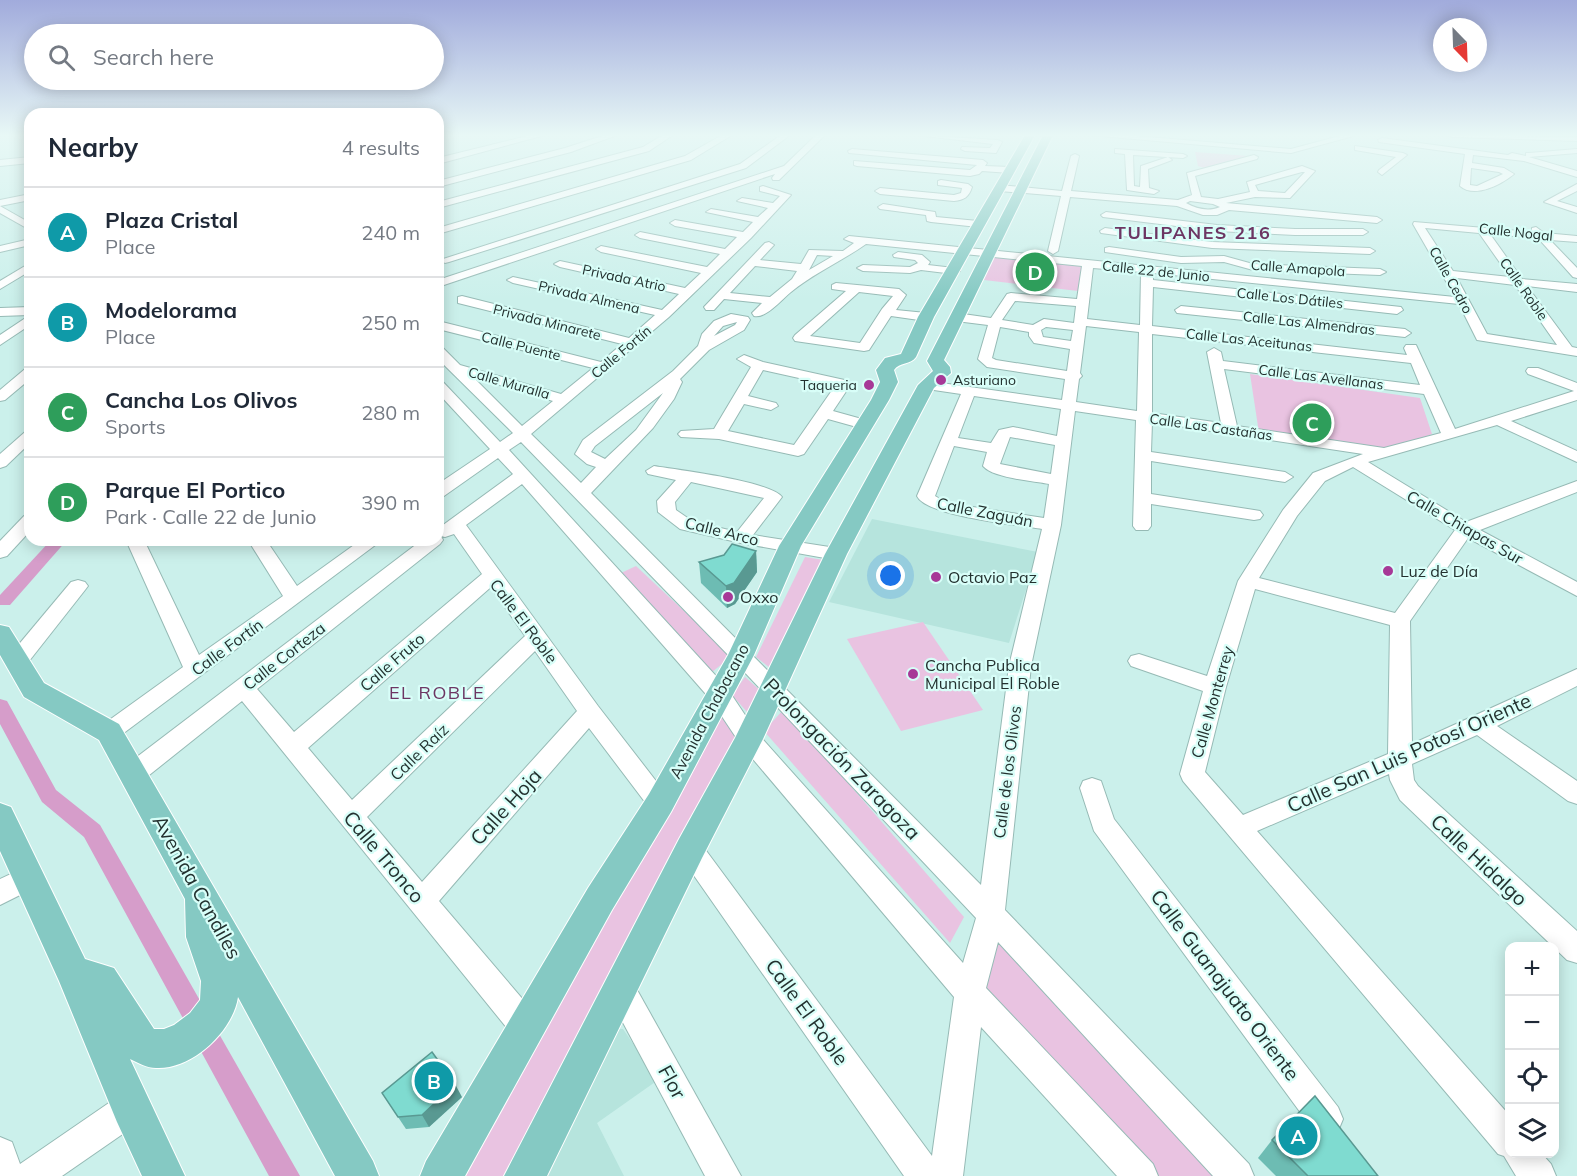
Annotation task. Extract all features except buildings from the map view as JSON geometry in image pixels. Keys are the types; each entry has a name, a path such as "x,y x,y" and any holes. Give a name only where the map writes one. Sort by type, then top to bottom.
{"main road":[{"path":"525,1176 690,849 774,689 836,554 927,385 942,373 942,367 934,361 908,357 926,317 978,224 984,193 988,190"},
{"path":"934,361 1020,190"},
{"path":"959,260 988,257"},
{"name":"Avenida Chabacano","path":"441,1176 600,899 660,803 741,655 790,546 889,382 885,373 886,367 898,359 908,357"},
{"path":"0,633 34,690 110,732"},
{"name":"Avenida Candiles","path":"110,732 358,1176"},
{"path":"0,816 14,886 75,976 131,1108 164,1176"},
{"path":"75,976 91,976 101,981 143,1045 154,1049 170,1047 187,1039 202,1028 216,1008 220,987 205,943 202,897"}],"street":[{"path":"444,203 494,190"},
{"path":"444,229 578,190"},
{"path":"444,256 664,190"},
{"path":"444,282 716,190"},
{"name":"Calle Fortín","path":"444,488 522,434 665,314 747,236 786,194 767,190"},
{"path":"976,190 984,193"},
{"path":"880,191 954,198 1020,190 1182,201 1202,199"},
{"path":"1053,251 1068,190"},
{"path":"1144,190 1166,193 1182,201 1189,209 1216,208 1377,220"},
{"path":"1197,190 1202,199 1216,208"},
{"path":"1202,190 1202,199"},
{"path":"1253,190 1255,194"},
{"path":"1216,208 1255,194 1289,195 1294,190"},
{"path":"1572,190 1549,202 1577,210"},
{"path":"0,203 24,198"},
{"path":"742,201 775,206"},
{"path":"883,207 928,212 932,214 928,222 978,224"},
{"path":"1216,208 1212,228 1219,258"},
{"path":"0,209 24,223"},
{"path":"711,212 761,221"},
{"path":"10,215 24,213"},
{"path":"1106,215 1212,228 1295,232 1361,227 1390,292 1428,390 1450,435"},
{"path":"675,223 747,236"},
{"name":"Calle Nogal","path":"1419,223 1537,231 1577,238"},
{"name":"Calle Cedro","path":"1419,223 1484,338 1572,351"},
{"name":"Calle Roble","path":"1481,229 1572,351"},
{"path":"1106,231 1217,246 1370,251"},
{"path":"1537,231 1577,275"},
{"path":"640,235 729,253"},
{"path":"849,238 959,260"},
{"path":"758,313 797,281 845,254 864,240"},
{"path":"0,249 24,243"},
{"path":"710,307 769,245"},
{"path":"602,249 710,272"},
{"name":"Calle Amapola","path":"1109,250 1181,260 1219,258 1253,267 1380,272"},
{"path":"797,281 802,268 813,252 845,254"},
{"path":"886,254 900,256 919,265"},
{"path":"889,268 900,256"},
{"name":"Calle 22 de Junio","path":"988,257 1093,264 1147,276 1390,292 1462,301"},
{"path":"444,258 465,274"},
{"path":"863,268 889,268 959,260"},
{"path":"753,263 802,268"},
{"name":"Privada Atrio","path":"561,264 688,292"},
{"name":"Calle de los Olivos","path":"946,1176 970,993 991,912 1020,666 1052,525 1088,266 1093,264"},
{"path":"0,286 24,270"},
{"path":"1449,274 1577,288"},
{"path":"1142,526 1143,418 1148,329 1147,276"},
{"name":"Calle Los Dátiles","path":"1147,276 1397,310"},
{"name":"Privada Almena","path":"513,280 665,314"},
{"path":"836,287 898,293 900,295 886,312 864,347 800,338 856,289"},
{"path":"720,295 773,301"},
{"path":"1074,376 987,362 985,359 996,323 1011,297 1083,303"},
{"name":"Privada Minarete","path":"462,300 632,343"},
{"path":"834,306 855,309"},
{"name":"Calle Las Almendras","path":"1181,310 1405,333"},
{"path":"0,312 24,312"},
{"path":"886,312 926,317"},
{"path":"1213,313 1215,364 1230,430"},
{"path":"0,341 24,317"},
{"path":"956,317 996,323 1077,346"},
{"name":"Calle Las Aceitunas","path":"1038,335 1039,324 1081,324 1148,329 1417,360"},
{"name":"Calle Puente","path":"444,327 604,367"},
{"path":"606,465 593,461 583,454 589,443 678,374 704,347"},
{"name":"Prolongación Zaragoza","path":"444,357 741,655 991,912 1237,1176"},
{"path":"686,434 719,434 798,451 844,384 759,365 744,359"},
{"name":"Calle Las Avellanas","path":"1215,364 1428,390"},
{"path":"719,434 759,365"},
{"name":"Calle Muralla","path":"455,368 563,399"},
{"path":"1533,371 1577,388"},
{"path":"582,494 586,486 628,447 649,422 672,388 678,374"},
{"path":"0,397 24,377"},
{"name":"Calle Las Castañas","path":"927,385 1070,408 1387,452"},
{"path":"444,391 523,475 719,694 749,739 970,993 1141,1176"},
{"name":"Calle Zaguán","path":"969,392 926,496 930,502 942,507 1052,525"},
{"name":"Calle Monterrey","path":"1505,1137 1192,774 1215,687 1248,581 1289,514 1319,477 1354,461 1450,435 1577,395"},
{"path":"740,399 771,406"},
{"path":"824,413 864,424"},
{"path":"1498,420 1577,457"},
{"path":"1058,480 996,470 992,466 996,449 1004,433 1013,432 1063,442"},
{"path":"0,463 24,441"},
{"path":"950,441 996,449"},
{"path":"1143,455 1285,477"},
{"name":"Calle Chiapas Sur","path":"1354,461 1465,529 1577,590"},
{"path":"654,471 736,485 770,494 773,497 741,538"},
{"name":"Calle Corteza","path":"444,533 523,475"},
{"name":"Calle Arco","path":"687,478 666,501 667,512 686,525 741,538 836,554"},
{"path":"1248,581 1400,621 1465,529 1577,486"},
{"path":"1143,498 1254,515"},
{"name":"Calle El Roble","path":"456,524 590,712 660,803"},
{"path":"0,552 24,526"},
{"path":"138,546 195,669"},
{"path":"261,546 294,597"},
{"name":"Calle Fortín","path":"110,732 365,546"},
{"name":"Calle Corteza","path":"134,773 427,546"},
{"name":"Calle Fruto","path":"293,747 491,576"},
{"path":"18,660 78,586"},
{"name":"Calle Hidalgo","path":"1400,621 1402,780 1421,806 1577,950"},
{"name":"Calle Raíz","path":"351,817 538,636"},
{"path":"1139,661 1215,687"},
{"name":"Calle San Luis Potosí Oriente","path":"1239,828 1479,724 1577,676"},
{"name":"Calle Tronco","path":"243,687 526,1027"},
{"name":"Calle Hoja","path":"421,902 590,712"},
{"path":"1479,724 1577,794"},
{"name":"Calle Guanajuato Oriente","path":"1092,788 1103,824 1346,1145"},
{"name":"Calle El Roble","path":"690,849 925,1176"},
{"name":"Flor","path":"620,989 724,1176"},
{"path":"32,1176 131,1108"},
{"path":"0,1154 6,1176"},
{"path":"1523,1158 1539,1176"}],"shaded area":[{"path":"995,256 1082,265 1078,291 984,280"},
{"path":"1250,374 1420,398 1432,434 1408,444 1382,449 1259,433"},
{"name":"Octavio Paz","path":"872,519 1038,552 1009,643 829,602"},
{"path":"805,557 830,561 774,671 756,657"},
{"path":"636,566 732,656 712,672 621,573"},
{"name":"Cancha Publica Municipal El Roble","path":"923,622 983,710 901,731 847,639"},
{"path":"745,677 762,692 748,713 732,695"},
{"path":"720,706 744,740 517,1176 455,1176"},
{"path":"784,709 964,917 950,943 764,731"},
{"path":"997,942 1218,1176 1149,1176 985,991"},
{"path":"616,1029 623,1029 658,1080 597,1123 624,1176 543,1176"}],"waterway":[{"path":"4,601 54,546"},
{"path":"0,706 49,796 92,831 285,1176"}],"place":[{"name":"Parque El Portico","path":"1035,272"},
{"name":"Asturiano","path":"941,380"},
{"name":"Taqueria","path":"869,385"},
{"name":"Cancha Los Olivos","path":"1312,423"},
{"name":"Luz de Día","path":"1388,571"},
{"name":"Octavio Paz","path":"936,577"},
{"name":"Oxxo","path":"728,597"},
{"name":"Cancha Publica Municipal El Roble","path":"913,674"},
{"name":"Modelorama","path":"434,1081"},
{"name":"Plaza Cristal","path":"1298,1136"}],"district":[{"name":"TULIPANES 216","path":"1193,233"},
{"name":"EL ROBLE","path":"437,693"}]}
